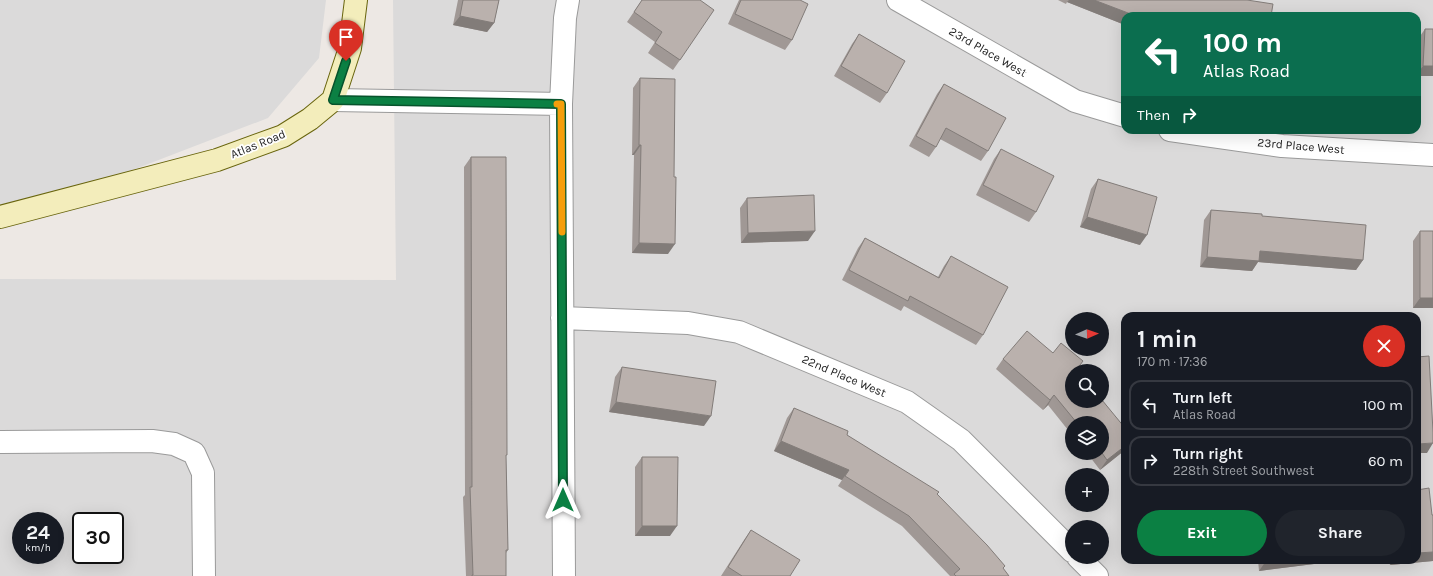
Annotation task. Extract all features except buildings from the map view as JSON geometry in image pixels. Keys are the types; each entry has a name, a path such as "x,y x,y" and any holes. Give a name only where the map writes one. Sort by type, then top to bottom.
{"main road":[{"path":"333,100 350,48 356,0"},
{"name":"Atlas Road","path":"0,217 217,160 283,136 310,119 333,100"}],"street":[{"path":"564,576 561,104 565,18 568,0"},
{"name":"23rd Place West","path":"898,0 1075,102 1121,115"},
{"path":"333,100 561,104"},
{"name":"23rd Place West","path":"1198,134 1282,146 1433,155"},
{"name":"22nd Place West","path":"562,318 688,323 739,332 907,402 961,440 1065,544"},
{"path":"0,442 152,441 174,444 194,453 203,473 204,576"},
{"path":"1085,564 1097,576"}],"shaded area":[{"path":"0,0 326,0 319,58 268,118 0,221"},
{"path":"393,0 1433,0 1433,576 0,576 0,279 396,280"}],"slow traffic":[{"path":"557,104 561,104 562,232"}],"route":[{"path":"346,61 333,100 561,104 563,500"}]}
